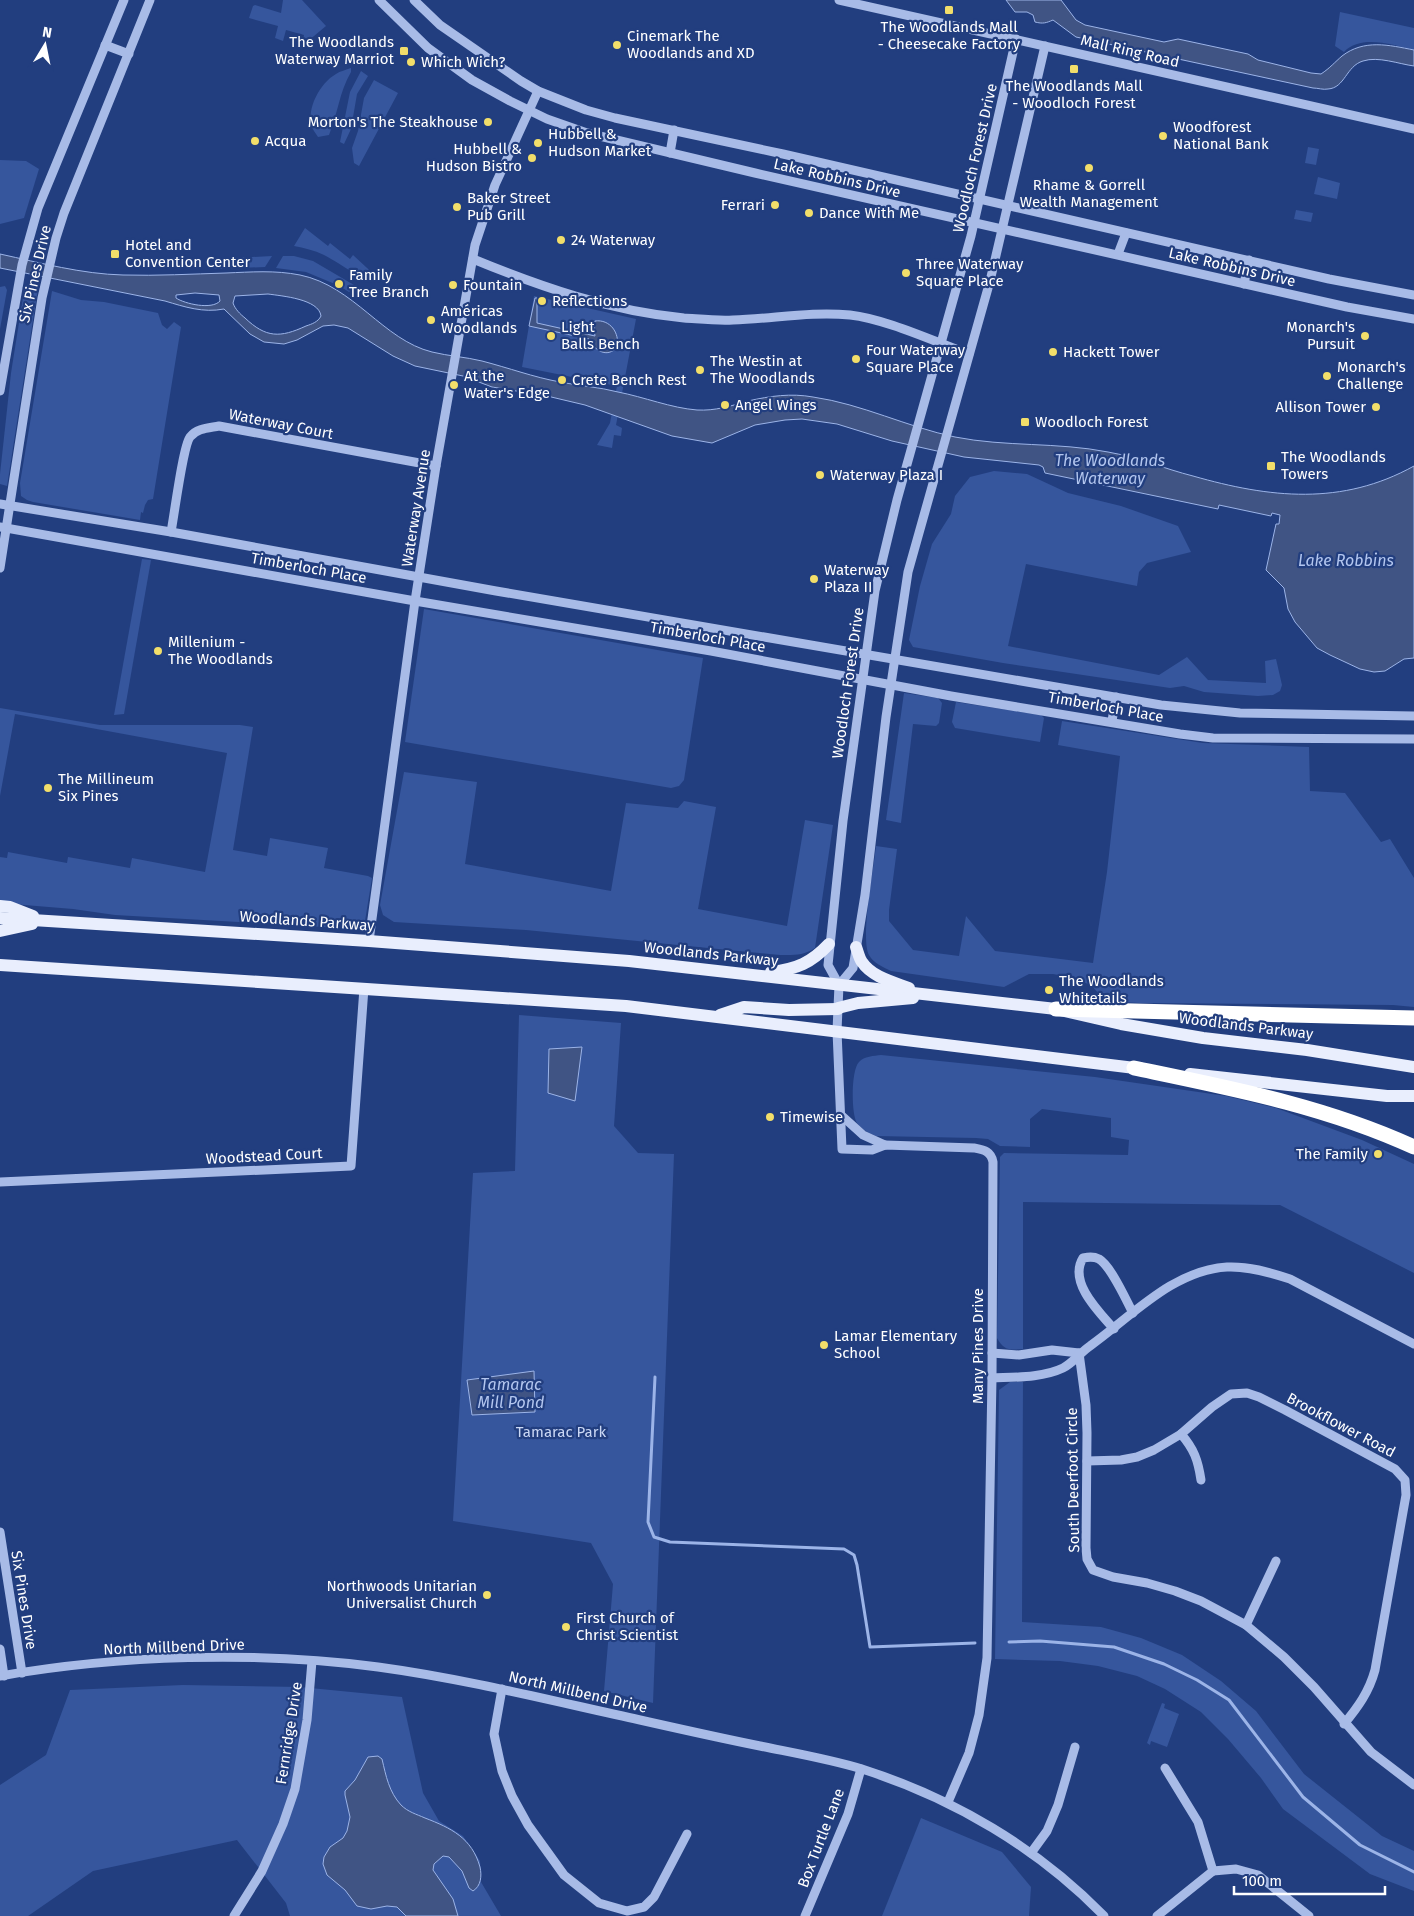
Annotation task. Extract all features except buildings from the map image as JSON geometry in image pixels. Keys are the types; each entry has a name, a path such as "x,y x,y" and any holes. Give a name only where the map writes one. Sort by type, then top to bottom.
{"highway":[{"path":"1056,1010 1414,1018"},
{"path":"1134,1068 1309,1107 1351,1120 1414,1147"}],"main road":[{"path":"0,906 10,907 44,920"},
{"name":"Woodlands Parkway","path":"0,918 369,941 628,961 753,974 1056,1010 1121,1024 1203,1038 1307,1050 1411,1066"},
{"path":"0,931 44,920"},
{"path":"753,974 796,968 818,956 829,944"},
{"path":"856,947 862,962 876,975 930,996"},
{"path":"0,965 626,1006 1134,1068 1387,1096 1414,1096"},
{"path":"716,1016 744,1007 789,1010 838,1009 858,1003 887,1002 930,996"},
{"path":"1387,1096 1414,1106"}],"street":[{"name":"Six Pines Drive","path":"0,391 30,232 38,208 124,0"},
{"name":"Six Pines Drive","path":"0,568 3,527 10,506 42,298 56,238 64,213 150,0"},
{"name":"Lake Robbins Drive","path":"379,0 442,59 478,83 529,110 587,133 1244,284 1347,307 1414,319"},
{"name":"Lake Robbins Drive","path":"414,0 440,25 486,58 538,91 586,110 1337,280 1414,294"},
{"name":"Mall Ring Road","path":"839,0 1414,129"},
{"name":"Woodloch Forest Drive","path":"837,1031 839,985 828,965 829,944 843,821 876,591 908,461 980,200 1016,39"},
{"path":"105,45 129,54"},
{"path":"839,985 853,968 865,895 879,765 908,572 1003,229 1045,46"},
{"name":"Waterway Avenue","path":"369,941 415,601 436,466 475,245 495,185 538,91"},
{"path":"670,153 674,130"},
{"path":"1118,254 1126,233"},
{"path":"473,259 535,285 593,303 683,318 732,320 819,314 852,315 878,321 969,354"},
{"path":"1244,284 1249,260"},
{"name":"Waterway Court","path":"171,532 185,452 190,437 201,429 219,426 436,466"},
{"name":"Timberloch Place","path":"0,504 171,532 894,660 1189,709 1232,712 1414,716"},
{"name":"Timberloch Place","path":"3,527 415,601 712,651 951,696 1112,721 1180,734 1213,738 1414,739"},
{"path":"1112,721 1116,697"},
{"name":"Woodstead Court","path":"0,1182 351,1166 364,988"},
{"name":"Many Pines Drive","path":"837,1031 842,1149 872,1150 885,1145 974,1148 988,1152 992,1156 993,1162 992,1378 987,1658 979,1715 969,1753 948,1802"},
{"path":"842,1116 863,1135 885,1145"},
{"path":"1114,1329 1096,1309 1084,1290 1079,1277 1078,1266 1083,1258 1099,1259 1104,1264 1133,1313"},
{"path":"992,1378 1036,1375 1064,1367 1167,1288 1205,1270 1226,1267 1269,1272 1290,1279 1414,1344"},
{"path":"992,1353 1019,1355 1052,1350 1080,1353"},
{"name":"South Deerfoot Circle","path":"1080,1353 1086,1405 1086,1548 1087,1560 1093,1570 1113,1577 1147,1583 1201,1601 1246,1625 1314,1687 1344,1724 1371,1752 1414,1785"},
{"name":"Brookflower Road","path":"1087,1461 1104,1462 1137,1457 1169,1443 1212,1407 1231,1394 1247,1393 1259,1397 1395,1468 1405,1480 1406,1495 1371,1684 1360,1704 1344,1724"},
{"path":"1181,1434 1192,1447 1199,1465 1201,1480"},
{"name":"Six Pines Drive","path":"0,1532 22,1673"},
{"path":"1246,1625 1276,1561"},
{"name":"Six Pines Drive","path":"0,1649 2,1676"},
{"name":"North Millbend Drive","path":"2,1676 69,1666 193,1658 312,1660 380,1667 502,1689 826,1759 861,1769 948,1802 968,1813 1031,1853 1074,1887 1104,1916"},
{"name":"Fernridge Drive","path":"234,1916 262,1871 283,1824 295,1790 307,1720 312,1660"},
{"path":"502,1689 494,1734 502,1771 512,1796 528,1825 564,1875 599,1903 627,1911 644,1907 654,1897 687,1834"},
{"path":"1031,1853 1047,1831 1058,1805 1075,1747"},
{"path":"1165,1768 1198,1822 1213,1870"},
{"name":"Box Turtle Lane","path":"805,1916 848,1814 861,1769"},
{"path":"1158,1916 1213,1870 1236,1868 1258,1875 1309,1916"}],"green space":[{"path":"283,0 302,0 326,26 302,46 304,35 286,30 283,41 275,38 278,26 249,18 255,5 281,13"},
{"path":"1340,12 1414,28 1414,50 1378,42 1368,42 1359,43 1344,52 1335,46"},
{"path":"351,68 329,135 318,137 312,128 311,120 311,112 316,97 330,78 339,72"},
{"path":"361,71 368,76 357,94 351,129 344,144 340,142 350,92"},
{"path":"374,80 398,93 359,166 354,163 352,148 358,131 364,98"},
{"path":"1308,147 1319,149 1316,165 1305,163"},
{"path":"0,160 26,161 39,169 24,218 0,224"},
{"path":"1318,177 1340,183 1337,199 1314,194"},
{"path":"1296,210 1313,213 1311,222 1294,219"},
{"path":"305,228 328,246 330,243 350,259 353,255 380,280 374,281 360,276 320,253 294,246"},
{"path":"272,256 265,267 215,269 213,267 217,259"},
{"path":"283,256 294,256 313,261 366,292 353,290 349,292 337,282 335,284 306,272 276,268"},
{"path":"25,285 38,288 7,486 0,484 0,474 11,373"},
{"path":"5,286 7,290 0,329 0,287"},
{"path":"52,291 81,300 104,302 158,313 162,325 167,329 174,322 181,327 153,499 148,500 143,513 141,512 140,520 33,502 21,496 20,483"},
{"path":"534,296 636,319 616,425 622,428 621,436 614,435 612,448 597,445 610,423 617,386 522,367"},
{"path":"994,471 1027,474 1068,493 1121,506 1178,526 1191,552 1147,563 1139,572 1137,586 1026,564 1008,646 1159,675 1187,657 1208,680 1266,683 1265,661 1276,659 1282,685 1280,691 1273,695 1258,696 1204,692 1184,686 1170,688 1003,663 913,647 909,640 920,586 932,544 951,514 955,496 970,477"},
{"path":"142,559 151,560 124,714 114,715"},
{"path":"424,609 703,658 684,780 679,786 671,788 405,742"},
{"path":"904,693 938,698 942,703 939,723 936,726 913,724 901,823 886,820"},
{"path":"956,702 1041,715 1044,718 1040,742 955,728 952,722"},
{"path":"0,708 100,725 240,725 253,727 233,850 267,856 270,838 328,848 324,868 372,878 365,921 358,929 115,915 73,909 0,903 0,857 7,858 8,852 67,863 68,857 130,868 132,858 205,872 227,753 15,714 0,796"},
{"path":"1062,721 1203,743 1309,747 1310,791 1345,793 1381,842 1390,839 1414,878 1414,1007 1393,1005 1139,1003 1105,1001 1092,986 1075,978 1053,974 1029,974 1004,987 891,971 876,963 869,955 866,934 868,902 876,846 897,849 889,921 913,950 959,956 966,916 995,951 1093,963 1107,872 1120,756 1058,745"},
{"path":"404,772 477,782 465,864 611,891 626,803 678,808 684,801 716,807 698,909 787,926 805,820 833,825 815,948 802,954 780,955 526,930 394,922 383,915 380,905"},
{"name":"Tamarac Park","path":"519,1015 621,1023 614,1126 638,1153 674,1154 653,1703 604,1691 613,1584 591,1543 453,1521 473,1173 515,1171"},
{"path":"881,1055 1095,1077 1226,1096 1276,1108 1362,1140 1414,1164 1414,1273 1280,1205 1023,1202 1023,1349 1008,1349 997,1338 1000,1157 1004,1153 1128,1155 1129,1140 1111,1137 1111,1118 1042,1109 1030,1119 1030,1147 1000,1146 988,1139 976,1138 876,1136 863,1129 857,1123 854,1111 853,1082 856,1067 861,1060 866,1057"},
{"path":"1010,1382 1023,1382 1022,1622 1101,1627 1141,1638 1182,1655 1221,1681 1256,1711 1304,1774 1382,1836 1414,1851 1414,1891 1370,1874 1283,1809 1261,1778 1228,1739 1201,1712 1165,1689 1137,1676 1098,1666 1060,1661 995,1659 999,1390"},
{"path":"183,1685 300,1687 402,1697 423,1793 439,1821 463,1836 480,1861 481,1882 501,1916 290,1916 286,1903 237,1840 93,1871 28,1916 0,1916 0,1785 46,1755 70,1690"},
{"path":"1162,1703 1165,1704 1164,1708 1179,1714 1167,1747 1151,1741 1150,1745 1147,1743"},
{"path":"921,1818 1002,1852 1031,1887 1029,1916 882,1916"}],"water":[{"path":"1006,0 1061,0 1076,20 1085,25 1164,42 1178,39 1248,54 1258,60 1311,73 1321,74 1350,51 1368,45 1386,45 1414,50 1414,66 1375,59 1363,61 1353,67 1334,88 1313,88 1076,37 1053,20 1038,23 1035,22 1033,15 1027,12 1015,12"},
{"path":"0,254 92,273 162,275 281,272 300,275 319,281 337,290 414,346 432,352 482,361 550,380 611,390 677,407 697,410 717,409 772,396 797,395 813,397 867,410 919,428 955,437 1108,452 1222,484 1278,493 1333,493 1360,488 1387,479 1414,466 1414,658 1404,659 1385,671 1374,672 1360,669 1317,648 1295,622 1288,609 1284,588 1266,570 1276,524 1279,524 1280,515 1272,513 1271,516 1219,505 1218,509 1045,473 1043,467 1039,465 964,457 892,441 837,424 802,419 755,425 712,443 672,436 585,405 547,396 492,387 463,376 415,366 393,356 348,328 334,325 323,326 297,340 284,344 264,342 250,334 224,309 194,309 165,301 0,268","holes":["195,293 219,295 220,301 216,304 205,306 192,304 176,298 176,295","268,294 307,302 319,310 321,316 315,322 297,330 274,334 253,325 240,313 233,303 235,296"]},
{"path":"535,298 537,298 537,323 595,336 595,321 605,322 615,332 618,342 617,347 613,351 605,353 597,350 589,339 529,326"},
{"path":"582,1047 575,1101 548,1093 549,1049"},
{"name":"Tamarac Mill Pond","path":"534,1371 535,1412 472,1415 467,1380"},
{"path":"378,1756 382,1759 391,1789 401,1805 409,1811 452,1830 466,1841 476,1857 481,1877 478,1886 473,1891 469,1888 462,1871 449,1857 443,1856 434,1864 433,1870 453,1899 458,1916 406,1916 397,1907 387,1906 371,1909 357,1906 345,1890 327,1875 323,1864 324,1857 330,1847 343,1838 347,1831 350,1817 345,1791 355,1780 368,1757"}],"waterway":[{"path":"655,1377 648,1522 654,1537 670,1542 844,1549 854,1555 857,1565 870,1647 975,1643"},
{"path":"1009,1642 1040,1641 1114,1647 1164,1664 1197,1680 1229,1700 1303,1797 1360,1845 1414,1872"}],"place":[{"name":"The Woodlands Mall - Cheesecake Factory","path":"949,10"},
{"name":"Cinemark The Woodlands and XD","path":"617,45"},
{"name":"The Woodlands Waterway Marriot","path":"404,51"},
{"name":"Which Wich?","path":"411,62"},
{"name":"The Woodlands Mall - Woodloch Forest","path":"1074,69"},
{"name":"Morton's The Steakhouse","path":"488,122"},
{"name":"Woodforest National Bank","path":"1163,136"},
{"name":"Acqua","path":"255,141"},
{"name":"Hubbell & Hudson Market","path":"538,143"},
{"name":"Hubbell & Hudson Bistro","path":"532,158"},
{"name":"Rhame & Gorrell Wealth Management","path":"1089,168"},
{"name":"Ferrari","path":"775,205"},
{"name":"Baker Street Pub Grill","path":"457,207"},
{"name":"Dance With Me","path":"809,213"},
{"name":"24 Waterway","path":"561,240"},
{"name":"Hotel and Convention Center","path":"115,254"},
{"name":"Three Waterway Square Place","path":"906,273"},
{"name":"Family Tree Branch","path":"339,284"},
{"name":"Fountain","path":"453,285"},
{"name":"Reflections","path":"542,301"},
{"name":"Américas Woodlands","path":"431,320"},
{"name":"Light Balls Bench","path":"551,336"},
{"name":"Monarch's Pursuit","path":"1365,336"},
{"name":"Hackett Tower","path":"1053,352"},
{"name":"Four Waterway Square Place","path":"856,359"},
{"name":"The Westin at The Woodlands","path":"700,370"},
{"name":"Monarch's Challenge","path":"1327,376"},
{"name":"Crete Bench Rest","path":"562,380"},
{"name":"At the Water's Edge","path":"454,385"},
{"name":"Angel Wings","path":"725,405"},
{"name":"Allison Tower","path":"1376,407"},
{"name":"Woodloch Forest","path":"1025,422"},
{"name":"The Woodlands Towers","path":"1271,466"},
{"name":"Waterway Plaza I","path":"820,475"},
{"name":"Waterway Plaza II","path":"814,579"},
{"name":"Millenium - The Woodlands","path":"158,651"},
{"name":"The Millineum Six Pines","path":"48,788"},
{"name":"The Woodlands Whitetails","path":"1049,990"},
{"name":"Timewise","path":"770,1117"},
{"name":"The Family","path":"1378,1154"},
{"name":"Lamar Elementary School","path":"824,1345"},
{"name":"Northwoods Unitarian Universalist Church","path":"487,1595"},
{"name":"First Church of Christ Scientist","path":"566,1627"}],"water label":[{"name":"The Woodlands Waterway","path":"1110,469"},
{"name":"Lake Robbins","path":"1346,560"}]}
